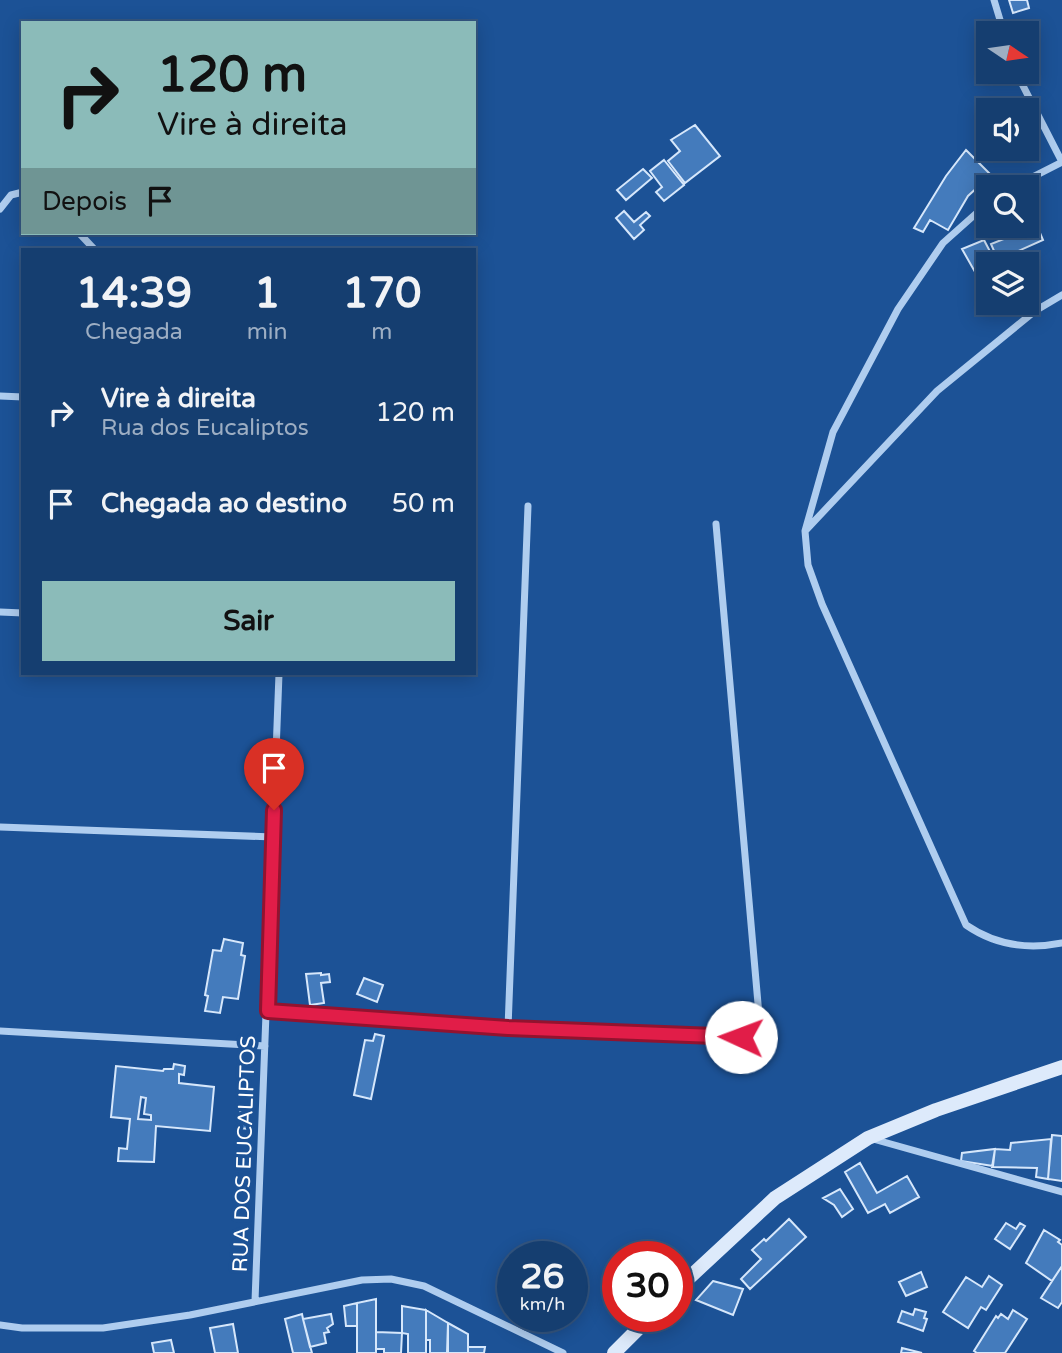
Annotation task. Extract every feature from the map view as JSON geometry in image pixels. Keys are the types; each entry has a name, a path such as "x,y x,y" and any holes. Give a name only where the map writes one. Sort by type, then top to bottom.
{"street":[{"path":"994,0 1000,21"},
{"path":"1022,84 1062,162 1037,175"},
{"path":"0,209 11,195 21,192"},
{"path":"976,214 943,243 898,309 844,408 833,432 805,531 808,565 822,604 966,925 984,937 1003,943 1023,946 1062,943"},
{"path":"81,235 93,248"},
{"path":"805,531 937,391 1035,311 1062,295"},
{"path":"0,396 21,397"},
{"path":"508,1028 528,506"},
{"path":"268,1011 508,1028 741,1037 753,1028 759,1015 716,524"},
{"path":"0,612 21,613"},
{"name":"RUA DOS EUCALIPTOS","path":"255,1301 279,675"},
{"path":"0,827 273,837"},
{"path":"0,1031 265,1046"},
{"path":"693,1274 775,1198 869,1138 936,1110 1062,1067"},
{"path":"869,1138 1062,1192"},
{"path":"0,1325 22,1328 103,1328 190,1315 362,1280 391,1279 424,1286 563,1353"},
{"path":"614,1353 635,1332"}],"building":[{"path":"1009,0 1027,0 1029,8 1013,13"},
{"path":"695,125 720,156 685,183 668,161 680,151 671,140"},
{"path":"966,150 991,175 976,175 976,189 968,196 948,230 930,220 923,232 914,228 946,176"},
{"path":"664,160 684,185 664,201 656,192 662,187 650,171"},
{"path":"643,169 652,178 626,200 617,190"},
{"path":"624,211 634,222 646,212 650,216 640,225 644,230 634,239 616,218"},
{"path":"1039,231 1043,240 1016,252 994,252 991,244 1006,238 1039,238"},
{"path":"984,240 990,252 976,252 975,272 962,249"},
{"path":"224,939 243,943 241,955 245,956 238,999 223,997 220,1013 205,1011 213,950 221,951"},
{"path":"306,974 329,974 330,982 321,983 324,1003 310,1005"},
{"path":"364,978 383,985 377,1002 357,994"},
{"path":"375,1034 384,1036 371,1099 354,1095 365,1040 373,1041"},
{"path":"174,1064 185,1066 184,1075 179,1074 179,1083 214,1087 210,1131 156,1126 154,1162 118,1161 119,1148 127,1149 130,1119 111,1117 116,1066 163,1071 173,1069","holes":["141,1097 146,1098 144,1114 151,1115 151,1120 138,1119"]},
{"path":"241,1104 252,1105 250,1129 239,1128"},
{"path":"1052,1135 1062,1136 1062,1181 1048,1179"},
{"path":"1051,1139 1048,1179 1036,1177 1037,1168 992,1167 995,1149 1010,1150 1011,1143"},
{"path":"995,1149 993,1166 961,1161 962,1153"},
{"path":"860,1163 877,1193 907,1176 919,1197 890,1213 885,1204 868,1213 845,1172"},
{"path":"840,1189 853,1209 842,1217 834,1205 823,1198"},
{"path":"789,1219 806,1237 750,1289 741,1279 761,1259 752,1250"},
{"path":"1006,1223 1016,1229 1020,1223 1025,1226 1010,1249 995,1239"},
{"path":"1044,1230 1060,1240 1058,1242 1062,1245 1062,1266 1052,1281 1026,1263"},
{"path":"1062,1266 1062,1302 1058,1308 1041,1298"},
{"path":"921,1272 927,1287 906,1296 899,1282"},
{"path":"989,1276 1002,1285 986,1310 981,1307 968,1328 943,1312 966,1277 982,1287"},
{"path":"713,1281 743,1289 733,1315 696,1300"},
{"path":"376,1299 376,1353 357,1353 357,1303"},
{"path":"357,1303 357,1326 346,1326 344,1306"},
{"path":"402,1306 426,1310 426,1353 408,1353 408,1334 402,1333"},
{"path":"915,1309 926,1312 923,1331 898,1322 902,1311 913,1315"},
{"path":"426,1310 448,1323 447,1353 430,1353 430,1340 426,1340"},
{"path":"1013,1310 1027,1319 1005,1353 974,1351 996,1316 998,1318 1001,1314 1008,1319"},
{"path":"302,1314 312,1353 293,1353 285,1319"},
{"path":"331,1314 333,1324 327,1328 329,1332 324,1333 326,1343 310,1347 303,1319"},
{"path":"448,1323 468,1334 468,1353 448,1353"},
{"path":"233,1324 238,1353 215,1353 210,1328"},
{"path":"376,1332 402,1333 401,1353 384,1353 384,1349 376,1349"},
{"path":"171,1340 174,1353 154,1353 152,1343"},
{"path":"468,1347 485,1347 484,1353 468,1353"},
{"path":"902,1348 922,1353 901,1353"}],"route":[{"path":"274,810 268,1011 508,1028 741,1037"}]}
